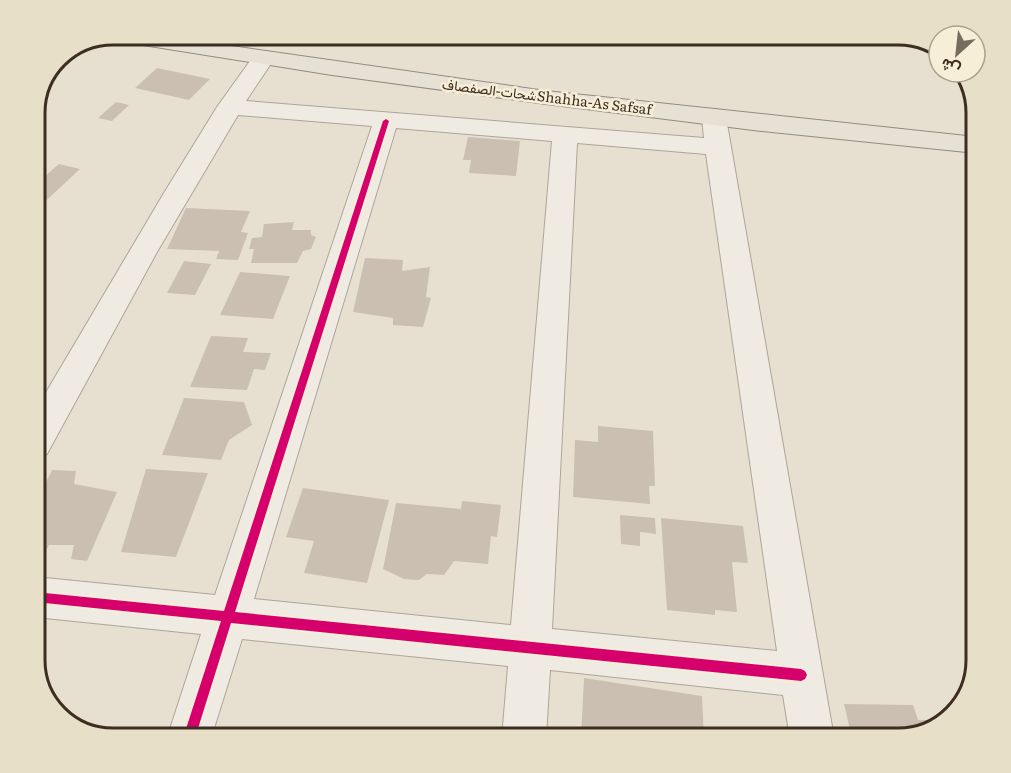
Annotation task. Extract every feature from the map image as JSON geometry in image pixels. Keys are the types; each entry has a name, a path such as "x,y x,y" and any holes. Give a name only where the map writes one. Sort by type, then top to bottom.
{"main road":[{"name":"شحات-الصفصافShahha-As Safsaf","path":"182,45 263,59 544,98 715,132 966,145"}],"street":[{"path":"45,425 229,107 263,59"},
{"path":"229,107 565,136 715,132 810,728"},
{"path":"192,728 386,122"},
{"path":"525,728 565,136"},
{"path":"45,598 801,675"}],"building":[{"path":"157,68 210,79 189,100 135,88"},
{"path":"116,102 129,105 112,121 98,118"},
{"path":"468,137 520,141 516,176 469,173 471,160 463,160"},
{"path":"59,164 80,169 45,202 45,176"},
{"path":"186,208 250,211 241,232 248,233 238,260 216,259 219,251 167,249"},
{"path":"294,222 292,230 311,230 311,235 316,237 311,249 303,251 297,263 251,263 254,249 249,249 252,238 262,237 264,224"},
{"path":"365,258 403,260 402,271 430,267 426,297 431,298 423,327 393,325 393,318 353,312"},
{"path":"184,261 211,264 195,295 167,293"},
{"path":"240,272 290,276 273,319 220,315"},
{"path":"211,336 248,338 243,352 271,353 265,370 254,369 247,390 190,387"},
{"path":"184,398 244,402 252,425 229,440 221,460 162,455"},
{"path":"598,426 653,431 655,486 649,486 650,504 573,497 575,440 598,442"},
{"path":"146,469 208,473 176,557 121,552"},
{"path":"52,470 76,471 74,484 117,492 87,561 71,559 74,545 49,545 45,549 45,484"},
{"path":"303,488 389,500 367,583 304,573 314,541 286,537"},
{"path":"462,501 501,505 497,537 491,536 488,564 454,561 444,575 427,574 419,580 404,579 383,569 396,503 461,509"},
{"path":"620,515 655,518 656,534 640,532 640,546 621,544"},
{"path":"661,518 743,526 748,563 732,562 737,612 715,610 715,615 667,610"},
{"path":"584,678 702,696 704,728 582,728"},
{"path":"844,704 913,705 918,720 930,720 911,727 850,728"}],"cycle path":[{"path":"192,728 386,121"},
{"path":"45,598 801,675"}]}
